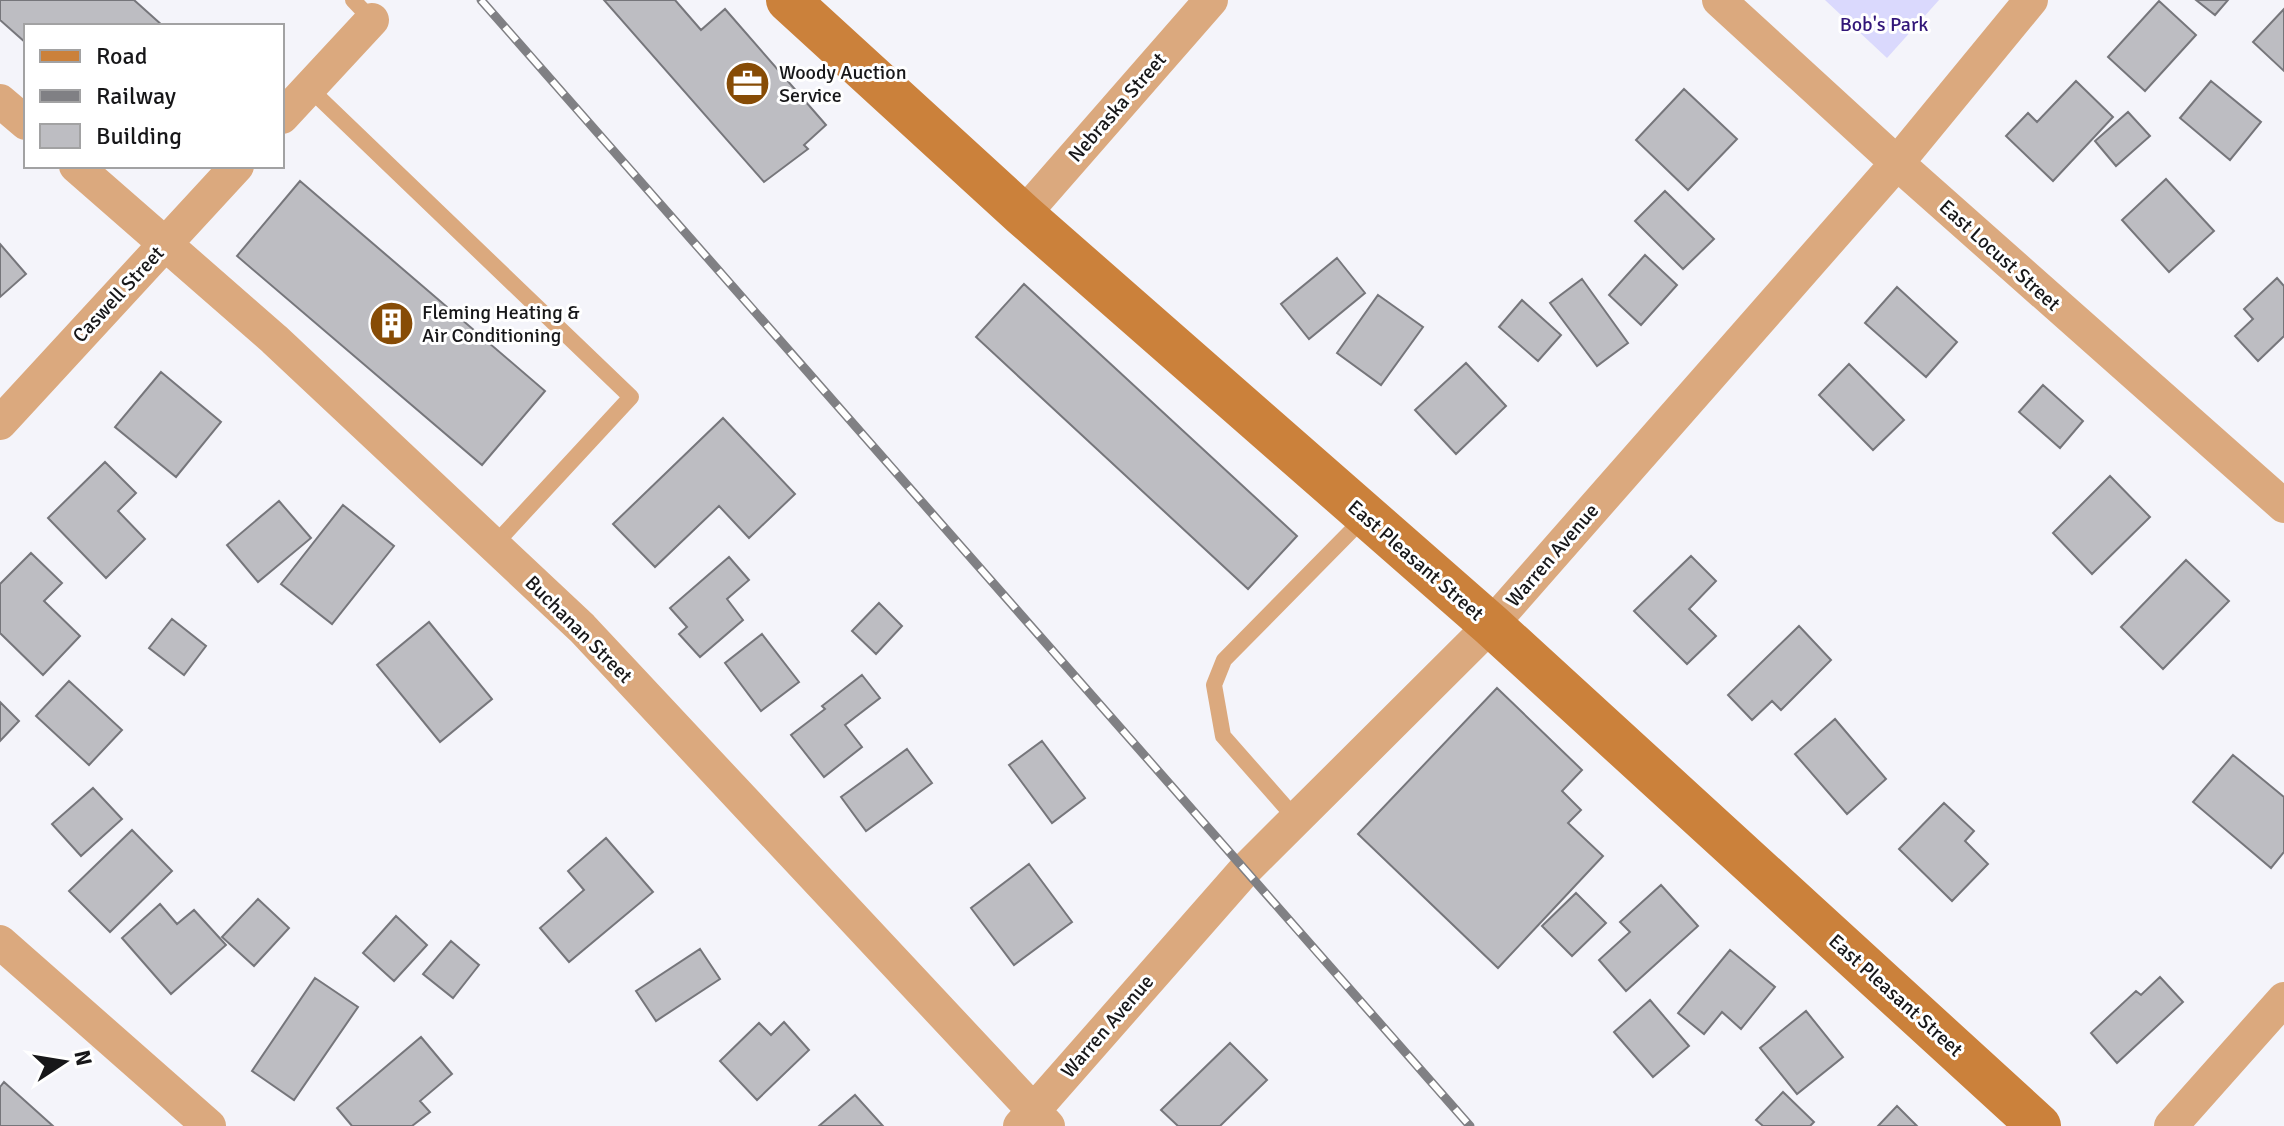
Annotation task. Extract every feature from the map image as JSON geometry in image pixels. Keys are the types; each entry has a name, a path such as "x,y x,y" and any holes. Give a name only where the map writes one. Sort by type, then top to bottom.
{"main road":[{"name":"East Pleasant Street","path":"788,0 1023,215 1491,625 2039,1126"}],"street":[{"name":"Nebraska Street","path":"1023,215 1211,0"},
{"name":"East Locust Street","path":"1719,0 1897,163 2284,506"},
{"name":"Warren Avenue","path":"1033,1121 1245,870 1491,625 1897,163 2031,0"},
{"path":"284,115 309,88 362,10"},
{"path":"0,101 24,121"},
{"name":"Buchanan Street","path":"78,168 274,339 582,628 1033,1121"},
{"name":"Caswell Street","path":"0,423 235,168"},
{"path":"0,942 209,1126"},
{"path":"2171,1126 2284,999"}],"lane":[{"path":"309,88 631,397 494,545"},
{"path":"1296,819 1223,736 1214,685 1224,660 1366,516"}],"green space":[{"name":"Bob's Park","path":"1825,0 1939,0 1887,58"}],"building":[{"path":"0,0 134,0 161,24 24,24 24,41 0,20"},
{"path":"604,0 675,0 701,30 725,9 826,125 804,145 808,149 764,182"},
{"path":"2196,0 2228,0 2215,15"},
{"path":"2159,1 2196,35 2145,91 2108,57"},
{"path":"2284,9 2284,71 2253,42"},
{"path":"2076,81 2113,117 2053,181 2006,136 2028,113 2037,122"},
{"path":"2211,81 2261,122 2230,160 2180,118"},
{"path":"1684,89 1737,139 1688,190 1636,140"},
{"path":"2128,112 2150,136 2116,166 2095,141"},
{"path":"2166,179 2214,231 2169,272 2122,220"},
{"name":"Fleming Heating & Air Conditioning","path":"300,181 545,391 482,465 237,256"},
{"path":"1665,191 1714,239 1683,269 1635,221"},
{"path":"0,244 26,274 0,297"},
{"path":"1645,255 1677,285 1641,325 1609,295"},
{"path":"1337,258 1365,293 1309,339 1281,304"},
{"path":"2277,278 2284,286 2284,336 2258,361 2235,336 2253,319 2244,309"},
{"path":"1582,279 1628,343 1597,366 1550,303"},
{"path":"1024,284 1297,536 1248,589 976,337"},
{"path":"1897,287 1957,342 1926,377 1865,323"},
{"path":"1378,295 1423,327 1381,385 1337,353"},
{"path":"1522,300 1561,335 1538,361 1499,327"},
{"path":"1466,363 1506,406 1456,454 1415,410"},
{"path":"1849,364 1904,420 1873,450 1819,395"},
{"path":"161,372 221,422 176,477 115,427"},
{"path":"2043,385 2083,421 2060,448 2019,412"},
{"path":"723,418 795,494 749,538 719,506 655,567 613,524"},
{"path":"105,462 136,493 118,511 145,539 106,578 48,518"},
{"path":"2110,476 2150,517 2092,574 2053,533"},
{"path":"279,501 311,538 258,582 227,545"},
{"path":"343,505 394,546 332,624 281,584"},
{"path":"31,553 62,583 44,601 80,636 43,675 0,633 0,584"},
{"path":"1691,556 1716,581 1689,609 1716,636 1687,664 1634,611"},
{"path":"729,557 749,580 727,599 743,620 700,657 679,634 687,627 670,608"},
{"path":"2186,560 2229,601 2163,669 2121,627"},
{"path":"879,603 902,626 876,654 852,631"},
{"path":"172,619 206,646 184,675 149,648"},
{"path":"429,622 492,699 440,742 377,665"},
{"path":"1799,626 1831,660 1781,710 1772,701 1752,720 1728,695"},
{"path":"762,634 799,682 761,711 725,663"},
{"path":"862,675 880,698 845,725 862,747 824,777 791,735"},
{"path":"69,681 122,730 89,765 36,716"},
{"path":"1497,688 1582,770 1562,791 1581,810 1568,823 1603,856 1498,968 1358,834"},
{"path":"0,702 19,721 0,741"},
{"path":"1835,719 1886,779 1847,814 1795,754"},
{"path":"1042,741 1085,798 1052,823 1009,765"},
{"path":"907,749 932,783 866,831 841,797"},
{"path":"2233,755 2284,797 2284,852 2271,868 2193,802"},
{"path":"93,788 122,819 81,856 52,824"},
{"path":"1944,803 1974,831 1965,841 1988,864 1952,901 1899,849"},
{"path":"132,830 172,871 110,932 69,891"},
{"path":"606,838 653,892 569,962 540,928 584,890 568,871"},
{"path":"1029,864 1072,922 1014,965 971,908"},
{"path":"1661,885 1698,926 1626,991 1599,960 1630,932 1620,922"},
{"path":"1576,893 1606,923 1572,956 1542,926"},
{"path":"258,899 289,928 254,966 222,937"},
{"path":"160,904 177,924 194,910 226,945 171,994 122,938"},
{"path":"396,916 427,945 394,981 363,953"},
{"path":"451,941 479,965 453,998 423,974"},
{"path":"700,949 720,979 656,1021 636,991"},
{"path":"1730,950 1775,987 1741,1029 1722,1012 1704,1034 1678,1013"},
{"path":"2160,977 2183,1002 2117,1063 2091,1033 2136,991 2141,995"},
{"path":"315,978 358,1007 294,1100 252,1071"},
{"path":"1650,1000 1689,1046 1653,1077 1614,1032"},
{"path":"1806,1011 1843,1057 1797,1094 1760,1048"},
{"path":"784,1022 809,1050 757,1100 720,1061 759,1023 771,1035"},
{"path":"421,1037 452,1074 420,1101 430,1112 412,1126 352,1126 337,1108"},
{"path":"1230,1043 1267,1080 1220,1126 1178,1126 1161,1110"},
{"path":"4,1082 53,1126 0,1126 0,1087"},
{"path":"1783,1092 1814,1122 1810,1126 1763,1126 1756,1120"},
{"path":"855,1095 883,1126 819,1126"},
{"path":"1897,1106 1917,1126 1878,1126"}],"railway":[{"path":"481,0 1470,1126"}],"place":[{"name":"Woody Auction Service","path":"748,83"},
{"name":"Fleming Heating & Air Conditioning","path":"391,323"}]}
